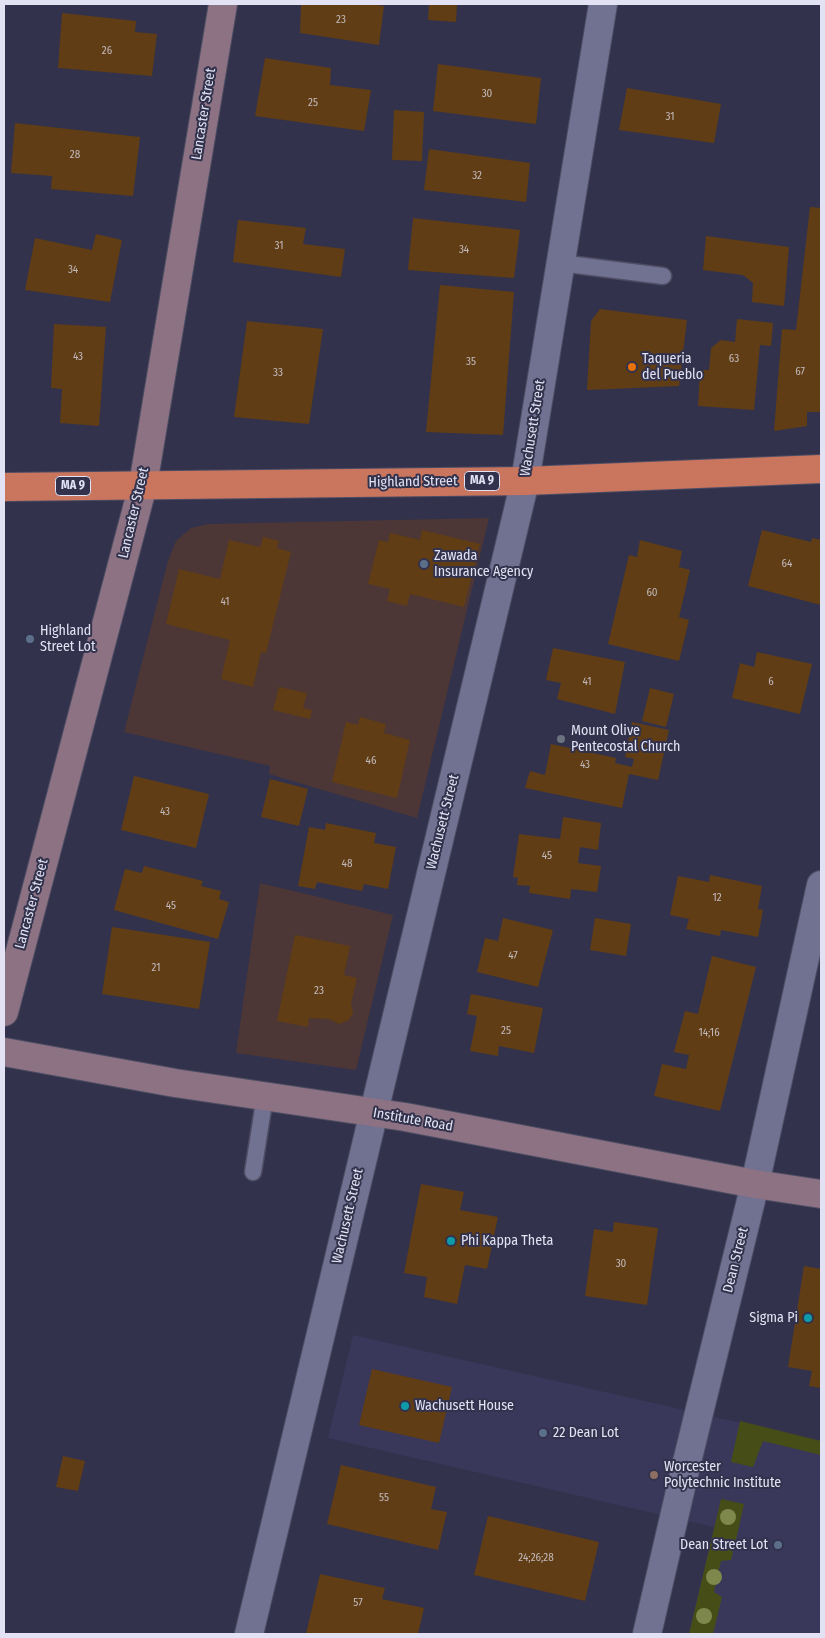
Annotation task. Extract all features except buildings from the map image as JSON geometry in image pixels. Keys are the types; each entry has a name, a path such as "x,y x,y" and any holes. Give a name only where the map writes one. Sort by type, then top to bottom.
{"highway":[{"name":"Highland Street","path":"4,487 525,481 821,468"}],"main road":[{"name":"Lancaster Street","path":"4,1012 143,485 223,4"},
{"name":"Institute Road","path":"4,1052 175,1083 405,1117 755,1184 821,1194"}],"street":[{"name":"Wachusett Street","path":"249,1634 525,481 603,4"},
{"name":"Dean Street","path":"647,1634 755,1184 821,885"}],"lane":[{"path":"560,263 663,276"},
{"path":"253,1172 265,1096"}],"shaded area":[{"path":"489,518 417,818 269,774 270,766 124,732 168,561 176,541 191,528 208,524"},
{"path":"260,883 393,915 356,1070 236,1053"},
{"name":"Worcester Polytechnic Institute","path":"353,1335 821,1441 821,1634 689,1634 714,1527 328,1438"}],"green space":[{"path":"740,1421 821,1441 821,1455 763,1441 753,1467 731,1462"},
{"path":"721,1499 744,1504 738,1531 731,1560 721,1561 714,1592 722,1597 713,1634 689,1634"}],"place":[{"name":"Taqueria del Pueblo","path":"632,367"},
{"name":"Zawada Insurance Agency","path":"424,564"},
{"name":"Highland Street Lot","path":"30,639"},
{"name":"Mount Olive Pentecostal Church","path":"561,739"},
{"name":"Phi Kappa Theta","path":"451,1241"},
{"name":"Sigma Pi","path":"808,1318"},
{"name":"Wachusett House","path":"405,1406"},
{"name":"22 Dean Lot","path":"543,1433"},
{"name":"Worcester Polytechnic Institute","path":"654,1475"},
{"name":"Dean Street Lot","path":"778,1545"}]}
